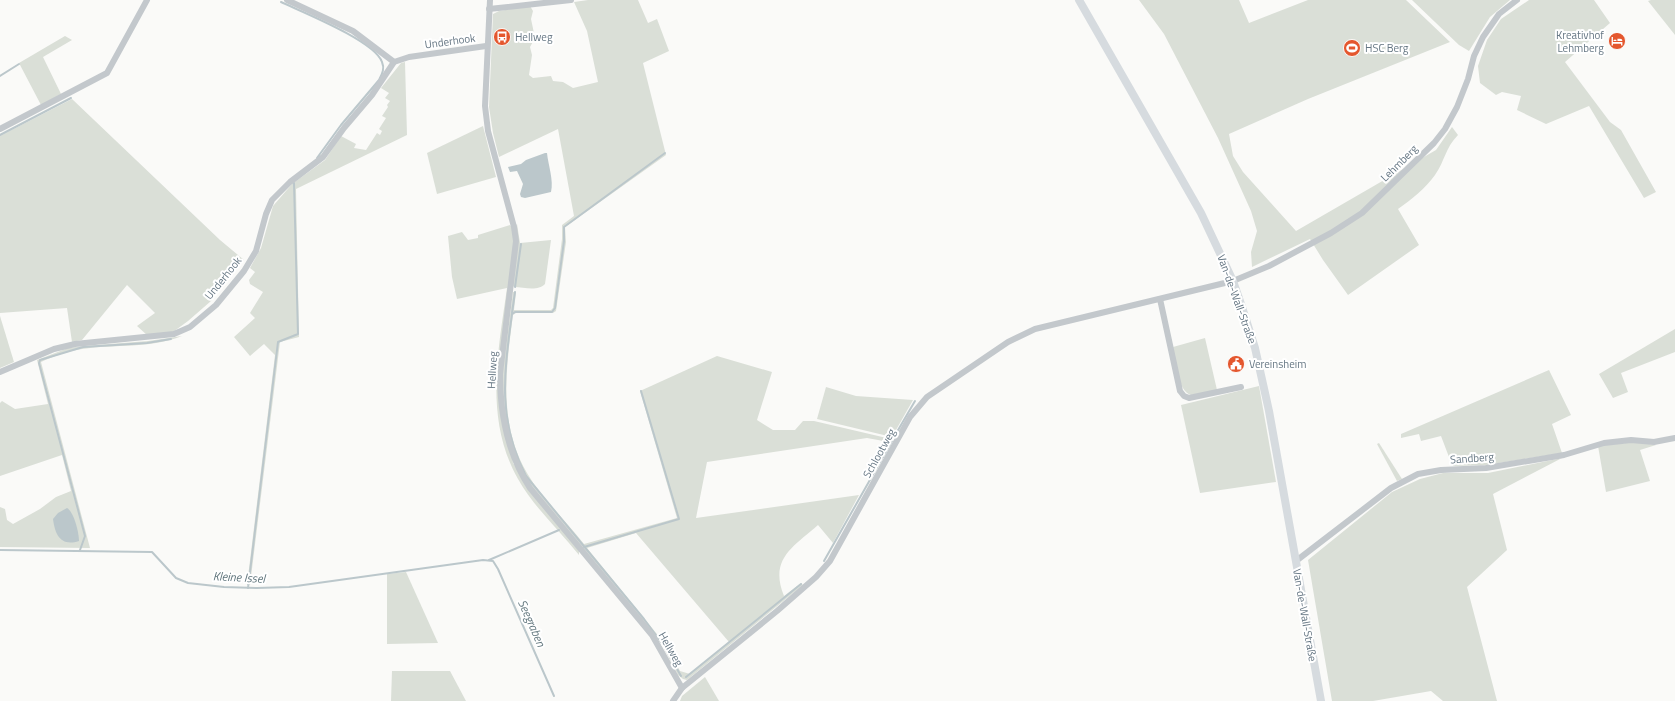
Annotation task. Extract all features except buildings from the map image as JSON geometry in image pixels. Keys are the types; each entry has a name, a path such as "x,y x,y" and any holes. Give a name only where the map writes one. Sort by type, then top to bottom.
{"main road":[{"name":"Van-de-Wall-Straße","path":"1079,0 1201,213 1233,281 1249,327 1261,374 1321,701"}],"street":[{"path":"0,129 107,74 147,0"},
{"path":"287,0 353,31 394,62"},
{"name":"Hellweg","path":"490,0 486,46 485,106 488,130 514,227 516,241 500,374 504,421 511,449 516,464 530,488 652,635 682,688"},
{"path":"489,9 570,0"},
{"name":"Lehmberg","path":"1233,281 1269,266 1331,234 1362,213 1393,185 1434,143 1445,129 1457,107 1468,79 1474,56 1483,37 1499,14 1518,0"},
{"name":"Underhook","path":"0,372 54,349 75,344 174,334 190,327 216,305 244,272 256,251 266,214 272,200 290,182 323,157 344,128 372,95 394,62 409,57 486,46"},
{"name":"Schlootweg","path":"673,701 682,688 771,616 823,569 910,418 927,397 1008,342 1035,329 1233,281"},
{"path":"1160,299 1180,391 1184,396 1189,398 1241,387"},
{"name":"Sandberg","path":"1296,561 1391,488 1418,474 1441,470 1486,468 1564,455 1604,443 1631,440 1654,442 1675,438"}],"shaded area":[{"path":"588,0 638,0 648,23 657,19 669,51 643,63 666,155 565,227 566,242 556,311 553,313 516,313 513,315 508,355 506,396 508,415 518,454 533,483 584,544 677,518 640,391 717,356 772,372 757,420 773,430 795,430 803,421 814,421 891,439 889,442 867,438 707,462 696,518 859,495 833,543 818,525 792,547 786,555 779,572 780,583 784,596 801,583 803,585 687,680 678,675 662,645 646,624 531,485 518,464 505,421 502,376 513,292 516,292 514,310 551,310 553,308 562,239 562,225 574,216 558,129 499,157 489,107 493,14 499,11 530,6 533,11 531,19 535,38 530,47 532,55 529,75 533,78 551,76 553,81 563,82 573,88 598,82 587,31 574,2","holes":["636,533 729,642 690,674 680,671 665,644 587,548"]},
{"path":"1139,0 1239,0 1249,23 1308,0 1406,0 1450,42 1308,99 1229,134 1233,156 1243,172 1296,231 1436,150 1452,127 1458,135 1450,145 1435,175 1418,194 1398,209 1419,245 1348,295 1310,239 1252,267 1251,252 1257,231 1251,211 1218,138 1164,34"},
{"path":"1412,0 1510,0 1490,17 1469,51 1459,45"},
{"path":"1529,0 1594,0 1610,23 1565,62 1610,122 1621,130 1656,192 1644,198 1589,106 1546,124 1517,110 1521,96 1502,92 1496,95 1480,83 1478,66 1487,40 1501,19"},
{"path":"1675,0 1675,35 1648,1"},
{"path":"65,36 72,40 43,57 61,94 41,105 19,63"},
{"path":"405,62 407,135 296,189 299,337 280,342 250,585 247,585 275,355 264,344 250,356 234,337 255,318 250,313 263,292 250,284 249,280 255,272 250,268 261,248 273,206 292,184 325,160 341,136 356,144 354,148 366,150 377,133 380,135 382,131 379,129 386,118 382,116 390,101 385,98 389,93 381,88 401,63"},
{"path":"72,99 220,240 244,260 211,301 173,332 147,335 137,326 155,313 127,285 82,340 72,342 67,308 0,313 0,136"},
{"path":"483,126 496,177 437,194 427,153"},
{"path":"547,153 551,178 551,192 525,198 521,197 520,194 523,184 517,171 510,172 508,167 521,164 526,160"},
{"path":"517,224 520,243 551,240 545,284 538,288 514,287 512,285"},
{"path":"510,225 514,240 498,375 513,463 579,551 579,555 531,499 518,479 507,456 497,409 496,385 500,336 507,288 457,299 452,277 448,236 462,232 468,240 478,238 478,235"},
{"path":"0,316 14,362 0,368"},
{"path":"1675,329 1675,352 1621,373 1628,392 1613,398 1599,374"},
{"path":"182,336 145,345 77,350 61,354 41,362 90,548 0,547 0,507 5,509 7,520 13,524 40,509 56,497 71,491 62,455 0,476 0,403 2,401 15,409 48,404 37,360 68,348 148,341"},
{"path":"1205,338 1217,390 1191,395 1187,393 1180,382 1173,347"},
{"path":"1549,370 1571,415 1552,424 1562,453 1486,465 1453,466 1452,457 1449,457 1441,436 1421,441 1419,434 1401,438 1401,434"},
{"path":"1259,386 1276,482 1200,493 1181,405"},
{"path":"826,387 856,396 913,400 892,437 817,419"},
{"path":"1635,442 1656,445 1640,450 1650,481 1606,492 1598,446"},
{"path":"1379,443 1402,479 1397,481 1377,444"},
{"path":"1562,458 1493,494 1507,550 1467,587 1497,701 1443,701 1431,691 1373,701 1332,701 1308,560 1392,492 1420,479 1443,473 1488,473"},
{"path":"67,508 70,510 74,518 79,541 63,541 55,530 53,519 58,513"},
{"path":"406,572 438,643 387,644 387,574"},
{"path":"392,671 450,671 466,701 391,701"},
{"path":"705,677 719,701 680,701 682,696"}],"waterway":[{"path":"281,2 353,36 377,54 383,65 383,71 379,80 341,125 317,158"},
{"path":"0,76 19,64"},
{"path":"0,135 71,98"},
{"path":"665,153 564,227 564,241 555,308 552,312 515,312 512,314 505,376 505,396 510,435 526,476 644,619 664,646 681,676"},
{"path":"248,588 278,342 298,334 294,183"},
{"path":"515,287 521,244"},
{"path":"512,313 515,292"},
{"path":"80,550 85,536 39,363 40,360 83,347 147,343 171,339"},
{"path":"584,547 679,519 641,391"},
{"path":"894,437 915,401"},
{"path":"824,561 892,441"},
{"path":"489,560 559,530"},
{"name":"Kleine Issel","path":"0,550 152,552 176,578 188,583 224,587 257,588 289,587 483,560 493,561 498,569 554,696"},
{"path":"686,677 801,584"}],"place":[{"name":"Hellweg","path":"502,37"},
{"name":"Kreativhof Lehmberg","path":"1617,41"},
{"name":"HSC Berg","path":"1352,48"},
{"name":"Vereinsheim","path":"1236,364"}],"water label":[{"name":"Seegraben","path":"532,623"}]}
